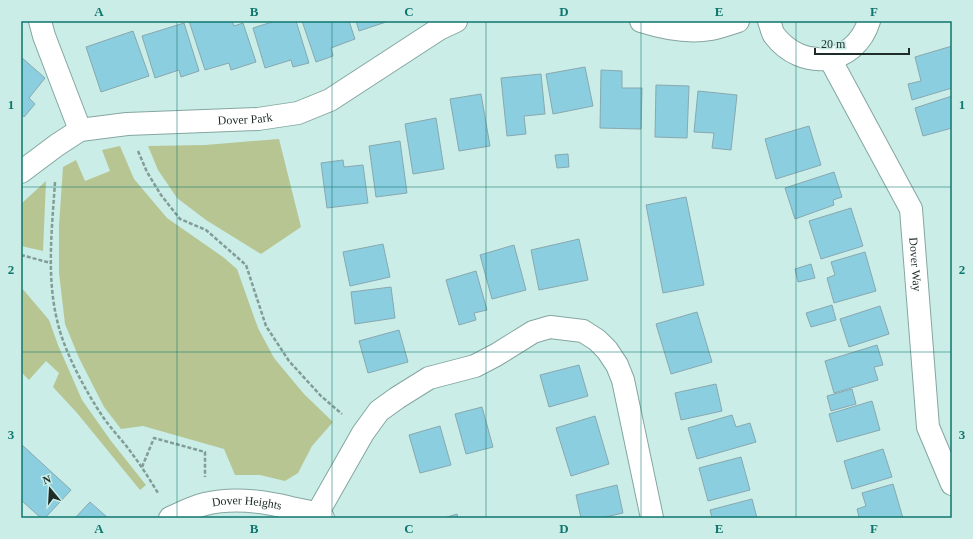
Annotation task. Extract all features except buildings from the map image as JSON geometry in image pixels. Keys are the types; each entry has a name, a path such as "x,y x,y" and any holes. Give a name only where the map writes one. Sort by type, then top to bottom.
{"street":[{"path":"40,21 44,36 80,130"},
{"name":"Dover Park","path":"21,172 80,130 127,124 258,119 298,113 330,100 438,29 456,21"},
{"path":"641,21 683,30 711,29 738,21"},
{"path":"769,21 773,34 790,52 806,59 830,59 850,50 860,40 869,21"},
{"name":"Dover Way","path":"830,59 912,209 928,427 952,484"},
{"path":"320,516 363,433 379,411 429,378 475,366 533,332 550,327 583,331 597,340 607,350 619,370 623,380 652,518"},
{"name":"Dover Heights","path":"171,517 205,504 225,501 254,501 281,505 320,516"}],"path":[{"path":"127,124 147,172 161,195 180,219 206,230 246,264 266,326 289,361 321,396 363,433"},
{"path":"57,145 51,263 52,290 58,324 70,357 86,389 103,418 142,467 171,517"},
{"path":"21,256 51,263"},
{"path":"142,467 154,438 205,452 205,504"}],"green space":[{"path":"279,139 301,227 261,254 206,220 177,198 158,170 148,146 205,145"},
{"path":"120,146 134,179 167,218 223,257 237,269 258,328 274,358 304,394 333,422 312,446 298,473 285,481 260,475 235,475 224,449 143,426 121,429 104,407 79,358 65,324 59,273 59,225 63,167 76,160 85,181 110,171 102,150"},
{"path":"46,181 43,251 21,246 21,204"},
{"path":"21,287 49,320 58,345 82,400 111,441 146,485 140,490 77,413 53,387 59,373 46,361 29,380 21,372"}]}
